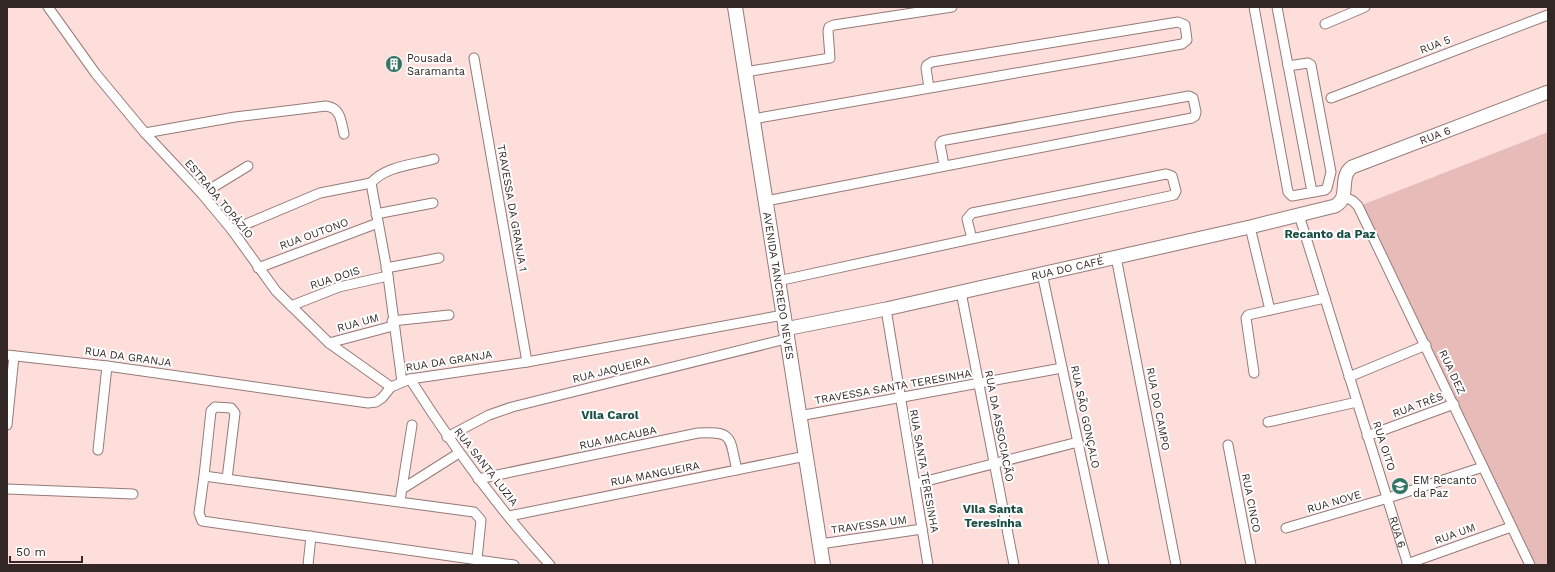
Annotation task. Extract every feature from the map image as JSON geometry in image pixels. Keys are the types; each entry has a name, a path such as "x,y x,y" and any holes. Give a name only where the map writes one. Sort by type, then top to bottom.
{"main road":[{"name":"AVENIDA TANCREDO NEVES","path":"735,7 823,565"},
{"name":"RUA 6","path":"1343,196 1345,175 1352,167 1548,92"},
{"name":"RUA DO CAFÉ","path":"785,328 886,309 1250,227 1335,206 1340,202 1343,196"}],"street":[{"name":"ESTRADA TOPÁZIO","path":"48,7 96,74 144,133 202,194 232,230 276,291 329,343 391,387"},
{"path":"745,72 830,58 828,31 829,27 834,25 933,8 952,7"},
{"path":"1254,7 1288,192 1292,196 1327,188 1331,176 1311,66 1308,63 1288,66"},
{"path":"1278,7 1312,192"},
{"path":"1325,24 1366,7"},
{"name":"RUA 5","path":"1331,98 1548,15"},
{"path":"753,119 1182,44 1187,40 1185,25 1178,22 932,62 927,65 926,68 929,88"},
{"name":"TRAVESSA DA GRANJA 1","path":"474,58 527,362"},
{"path":"766,201 944,165 1192,118 1196,112 1193,98 1189,96 946,140 940,144 944,165"},
{"path":"144,133 235,116 326,106 333,107 338,110 344,134"},
{"path":"232,230 320,193 370,183 378,175 385,171 434,159"},
{"path":"202,194 248,166"},
{"path":"778,280 972,239 1174,195 1176,191 1172,176 1166,174 972,213 967,219 972,239"},
{"path":"370,183 387,272 393,323 406,380"},
{"name":"RUA DEZ","path":"1343,196 1353,201 1358,206 1426,345 1530,565"},
{"path":"376,214 434,203"},
{"path":"1268,422 1357,402 1300,215"},
{"name":"RUA OUTONO","path":"258,268 378,223"},
{"path":"1250,227 1270,310"},
{"name":"RUA DO CAMPO","path":"1116,257 1176,565"},
{"name":"RUA DOIS","path":"291,306 387,272 439,258"},
{"name":"RUA SÃO GONÇALO","path":"1042,273 1104,565"},
{"name":"RUA DA ASSOCIACÃO","path":"961,292 1014,565"},
{"path":"1254,373 1246,318 1248,315 1325,298"},
{"name":"RUA SANTA TERESINHA","path":"886,309 928,565"},
{"name":"RUA UM","path":"329,343 393,323 449,315"},
{"name":"RUA DA GRANJA","path":"11,355 107,366 368,403 376,402 382,398 391,387 406,380 527,362 785,328"},
{"name":"RUA JAQUEIRA","path":"447,436 489,416 512,408 785,328"},
{"path":"1349,377 1426,345"},
{"path":"7,426 11,355"},
{"path":"98,450 107,366"},
{"name":"TRAVESSA SANTA TERESINHA","path":"799,416 900,399 1062,368"},
{"name":"RUA SANTA LUZIA","path":"406,380 478,479 550,565"},
{"name":"RUA OITO","path":"1357,402 1388,498"},
{"name":"RUA TRÊS","path":"1367,436 1454,404"},
{"path":"227,479 235,414 231,408 215,407 211,411 199,513 202,521 514,565"},
{"path":"400,501 412,425"},
{"name":"RUA MACAUBA","path":"478,479 698,433 716,432 725,434 730,440 737,470"},
{"path":"915,484 1078,442"},
{"name":"RUA CINCO","path":"1228,445 1251,565"},
{"path":"402,489 459,453"},
{"name":"RUA MANGUEIRA","path":"509,516 806,456"},
{"path":"1388,498 1483,467"},
{"path":"204,476 474,512 481,520 477,559"},
{"path":"7,489 133,494"},
{"name":"RUA NOVE","path":"1286,528 1388,498"},
{"name":"RUA 6","path":"1388,498 1407,564"},
{"name":"RUA UM","path":"1407,564 1511,527"},
{"name":"TRAVESSA UM","path":"820,544 922,529"},
{"path":"308,565 311,536"}],"shaded area":[{"path":"1548,132 1548,565 1534,565 1362,205"}],"place":[{"name":"Pousada Saramanta","path":"394,64"},
{"name":"EM Recanto da Paz","path":"1400,486"}],"district":[{"name":"Recanto da Paz","path":"1330,234"},
{"name":"Vila Carol","path":"610,415"},
{"name":"Vila Santa Teresinha","path":"993,516"}]}
